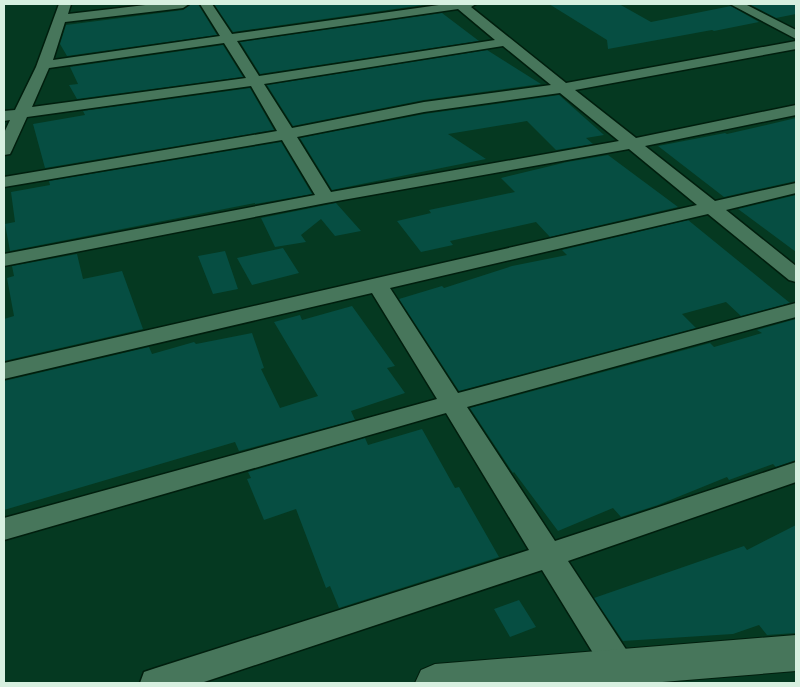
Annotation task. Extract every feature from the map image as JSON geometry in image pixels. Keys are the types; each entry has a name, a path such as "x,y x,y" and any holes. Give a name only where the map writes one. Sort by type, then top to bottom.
{"street":[{"path":"4,150 44,65 64,4"},
{"path":"59,18 183,4"},
{"path":"206,4 256,81 326,198"},
{"path":"44,65 463,4 506,42 796,276"},
{"path":"736,4 796,35"},
{"path":"775,24 796,21"},
{"path":"4,116 256,81 506,42"},
{"path":"4,182 288,134 424,108 563,88 796,45"},
{"path":"4,260 326,198 632,144 796,110"},
{"path":"4,371 796,188"},
{"path":"378,286 620,668"},
{"path":"4,528 451,403 796,310"},
{"path":"156,683 548,556 796,472"},
{"path":"435,683 796,653"}],"building":[{"path":"191,4 198,4 217,35 67,56 60,44 66,25 183,10"},
{"path":"214,4 430,4 233,32"},
{"path":"549,4 619,4 651,22 731,6 759,22 608,49 607,40"},
{"path":"749,4 796,4 796,14 776,18"},
{"path":"442,13 479,41 260,74 240,42"},
{"path":"223,45 243,77 77,99 69,85 78,84 70,67"},
{"path":"487,50 541,84 424,100 293,126 267,85"},
{"path":"250,88 274,130 45,168 33,124 85,115 83,111"},
{"path":"559,95 604,135 586,138 593,144 556,150 527,121 448,134 486,159 332,190 300,138 424,114"},
{"path":"796,118 796,181 724,197 658,146 727,134"},
{"path":"281,142 312,194 255,203 10,251 5,224 15,222 11,192 50,185 49,181"},
{"path":"608,155 678,207 550,237 536,222 450,241 453,245 421,252 397,221 431,213 429,210 515,192 501,178 567,162"},
{"path":"796,195 796,252 738,209"},
{"path":"336,203 361,231 335,236 321,219 301,235 306,242 275,247 261,218"},
{"path":"688,220 790,303 741,316 726,302 682,314 696,328 459,391 399,299 442,286 444,288 512,266 567,255 562,250"},
{"path":"283,248 299,273 252,285 237,258"},
{"path":"225,251 238,289 213,294 198,256"},
{"path":"77,254 83,279 122,271 143,329 4,361 4,319 14,316 7,278 14,276 12,266"},
{"path":"352,306 395,366 387,368 405,393 351,411 355,420 239,451 235,442 4,510 4,381 149,347 152,354 194,342 196,344 252,333 264,368 261,369 280,408 318,396 274,322 300,315 302,320"},
{"path":"796,319 796,460 776,467 773,464 729,480 727,477 658,505 621,517 613,508 558,531 513,473 470,408 710,343 714,347 762,333 757,330"},
{"path":"422,429 455,488 459,487 499,557 339,608 330,586 326,588 296,509 264,520 247,479 251,478 248,472 365,438 368,445"},
{"path":"796,525 796,633 767,635 759,625 733,634 623,641 594,598 744,546 747,550"},
{"path":"519,600 536,627 510,637 494,609"}]}
